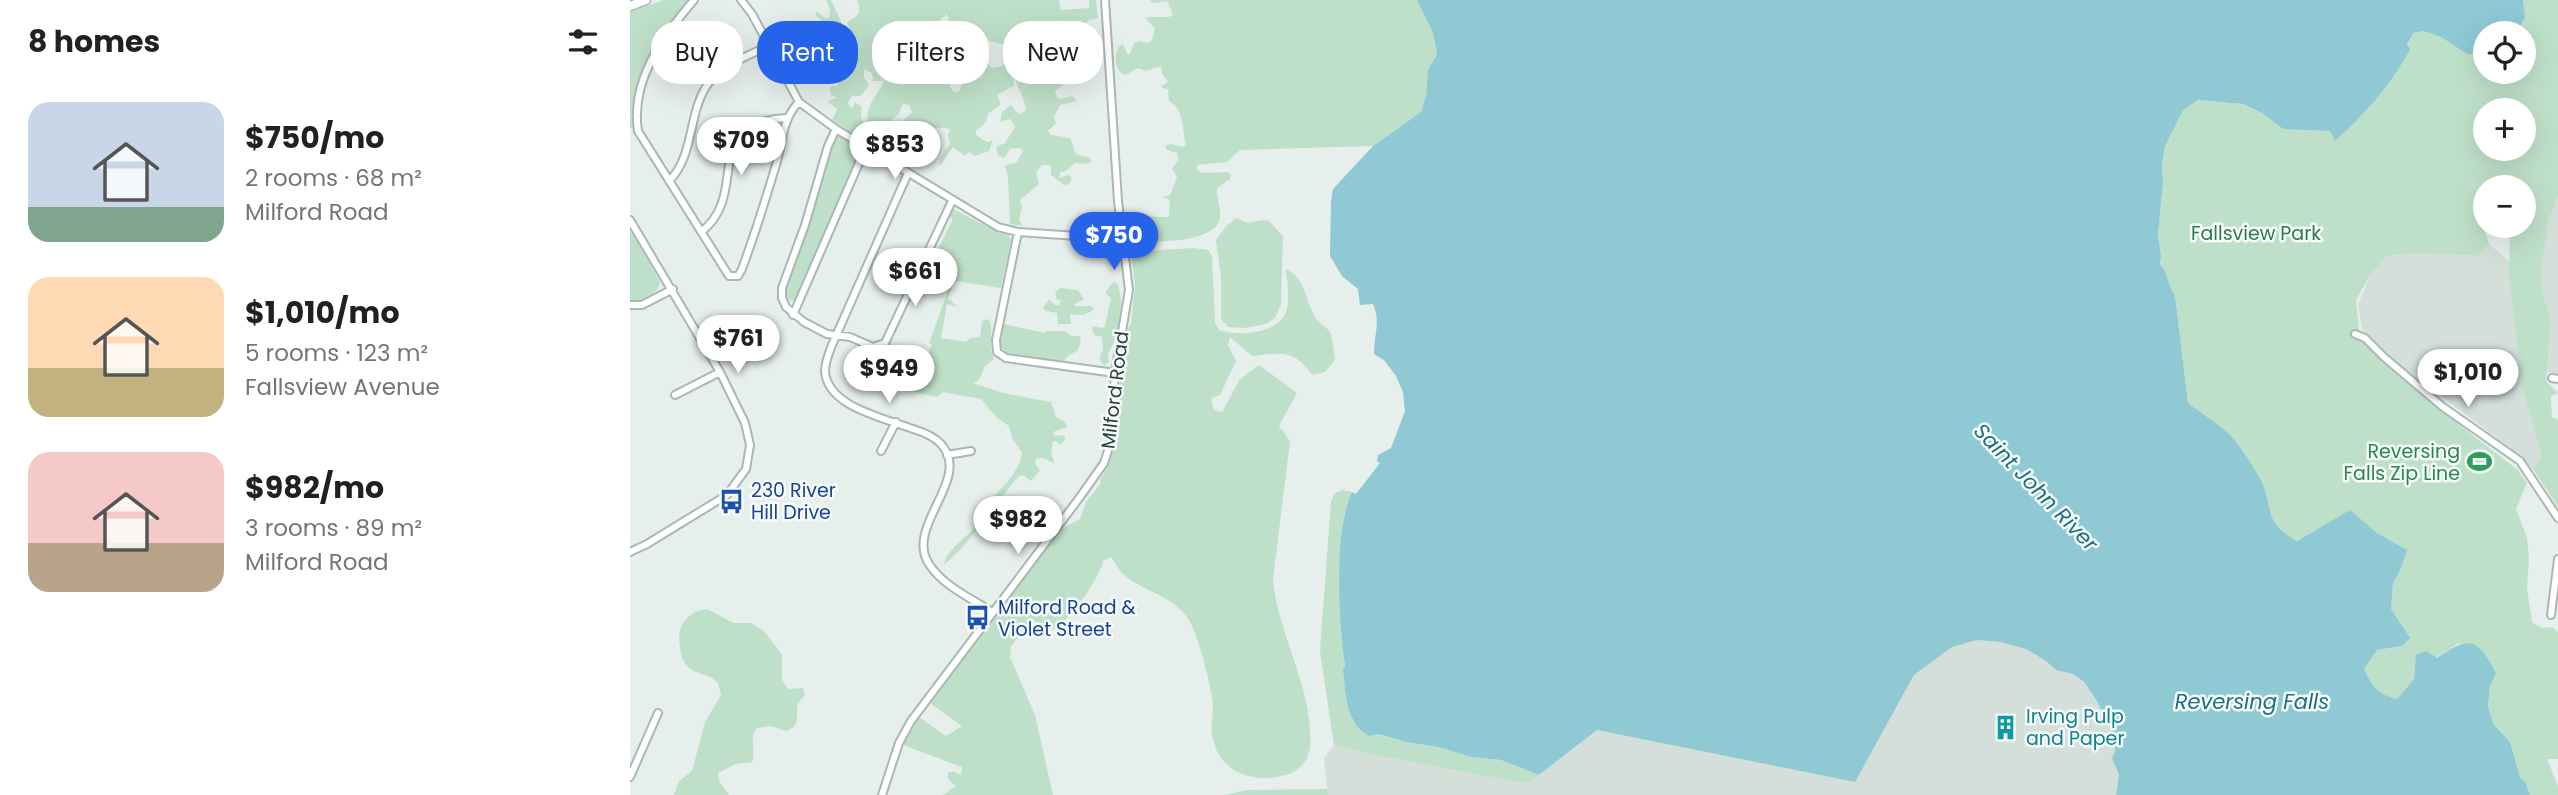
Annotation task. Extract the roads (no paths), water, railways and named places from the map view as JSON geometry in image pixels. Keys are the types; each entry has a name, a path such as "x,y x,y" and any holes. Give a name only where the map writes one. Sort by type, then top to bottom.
{"street":[{"path":"630,6 646,0"},
{"path":"694,0 654,47 637,93 635,116 638,131 727,275 736,277 742,269 776,167 787,118 799,102"},
{"path":"741,0 757,24"},
{"name":"Milford Road","path":"882,795 907,726 1104,463 1111,439 1115,373 1129,290 1122,239 1105,0"},
{"path":"669,181 679,170 701,97 709,83 722,71 757,52"},
{"path":"789,84 799,102 836,129 992,225 1018,232 1122,239"},
{"path":"701,232 712,223 721,206 739,134 750,126 787,118"},
{"path":"836,129 828,146 805,225 782,288 784,304 793,315 827,334 850,337 879,347 887,341 915,275 952,201"},
{"path":"793,315 866,147"},
{"path":"908,173 864,268 837,335 825,365 826,377 831,389 842,401 934,438 943,446 949,466 947,478 923,539 925,555 930,566 943,579 992,612"},
{"path":"630,220 720,372 748,430 750,449 746,469 733,489 719,501 632,551 630,543"},
{"path":"1018,232 996,340 997,352 1006,358 1115,373"},
{"path":"630,305 642,305 673,289"},
{"path":"2355,334 2364,337 2443,407 2519,461 2558,518"},
{"path":"675,395 720,372"},
{"path":"881,451 897,422"},
{"path":"947,455 971,450"},
{"path":"2551,615 2558,559"},
{"path":"630,777 658,713"}],"water":[{"path":"1417,0 2523,0 2523,21 2473,21 2473,54 2467,54 2441,37 2423,31 2413,33 2407,45 2410,49 2386,87 2335,141 2330,131 2283,129 2262,113 2243,104 2198,100 2183,110 2165,146 2158,234 2160,264 2175,295 2188,403 2223,429 2240,447 2263,484 2277,526 2297,541 2350,510 2377,533 2407,550 2393,583 2391,609 2410,638 2402,646 2377,650 2364,669 2370,680 2380,692 2397,699 2414,679 2416,655 2426,651 2437,658 2457,646 2471,644 2477,647 2496,673 2490,686 2488,707 2494,725 2510,742 2520,777 2526,783 2530,795 2116,795 2119,775 2112,758 2115,737 2084,682 2073,674 2056,670 2026,649 2000,642 1977,640 1952,647 1914,675 1855,782 1597,730 1539,775 1501,760 1471,757 1378,734 1369,736 1355,723 1346,697 1339,578 1342,530 1352,492 1356,494 1380,463 1377,461 1378,455 1391,448 1405,411 1403,392 1396,376 1384,360 1374,354 1377,323 1373,304 1360,305 1358,289 1342,276 1330,256 1331,201 1333,189 1373,146 1421,112 1426,96 1428,70 1437,54 1433,33"}],"place":[{"name":"Reversing Falls Zip Line","path":"2480,462"},
{"name":"230 River Hill Drive","path":"731,501"},
{"name":"Milford Road & Violet Street","path":"978,618"},
{"name":"Irving Pulp and Paper","path":"2006,727"}],"park label":[{"name":"Fallsview Park","path":"2256,233"}],"water label":[{"name":"Saint John River","path":"2036,487"},
{"name":"Reversing Falls","path":"2252,701"}]}
